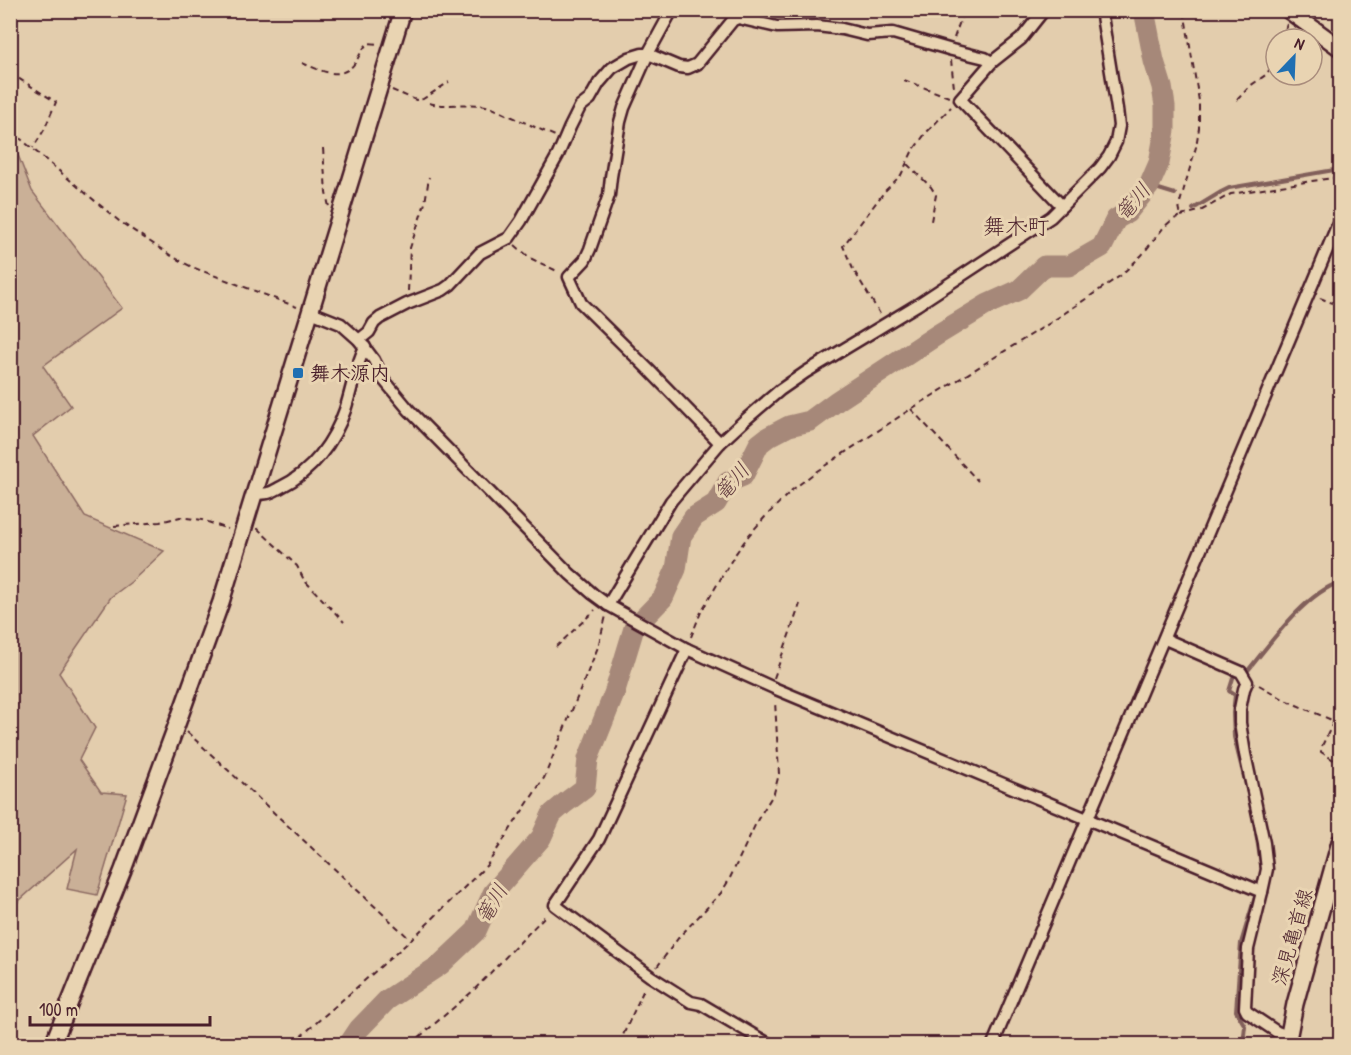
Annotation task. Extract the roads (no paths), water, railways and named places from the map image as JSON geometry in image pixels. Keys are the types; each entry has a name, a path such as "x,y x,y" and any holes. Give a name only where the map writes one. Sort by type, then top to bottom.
{"street":[{"path":"53,1044 123,870 221,602 403,10"},
{"path":"672,10 633,86 620,122 607,204 590,249 585,260 569,277 581,303 720,443"},
{"path":"1044,10 1021,39 992,62 958,100 1062,206"},
{"path":"605,602 670,501 720,443 780,390 1051,217 1100,168 1116,142 1119,126 1101,10"},
{"path":"1288,10 1341,48"},
{"path":"254,494 270,493 290,483 319,458 341,421 362,343 374,323 407,304 443,290 480,253 508,238 521,221 558,155 580,107 590,99 599,83 612,68 629,58 648,54 679,68 688,68 697,64 733,20 738,18 777,27 842,29 867,35 893,33 985,58 992,62"},
{"path":"993,1044 1341,219"},
{"path":"311,312 341,324 362,343 384,380 409,410 570,574 605,602 684,647 773,688 1261,892"},
{"path":"1165,639 1244,677 1240,723 1267,869 1248,949 1245,1008 1247,1012 1288,1040"},
{"path":"684,647 599,839 555,905 650,976 691,1002 701,1004 769,1044"},
{"name":"深見亀首線","path":"1288,1040 1298,993 1333,890 1341,842"}],"waterway":[{"name":"篭川","path":"349,1044 359,1029 387,1000 440,965 476,931 493,893 541,838 552,814 585,788 588,759 614,694 634,628 663,598 676,569 681,536 694,517 716,503 728,482 743,476 759,444 789,426 810,421 937,335 988,304 1019,290 1044,266 1069,266 1102,247 1116,219 1127,213 1149,186 1159,163 1165,130 1165,106 1144,10"},
{"path":"1193,209 1229,188 1340,169"},
{"path":"1149,186 1175,194"},
{"path":"1245,674 1300,609 1326,588 1340,582"},
{"path":"1238,675 1234,675 1229,691 1235,695 1234,737 1250,801"},
{"path":"1255,826 1262,871"},
{"path":"1243,1044 1245,1026 1236,1011 1241,943 1257,890"}],"place":[{"name":"舞木源内","path":"298,373"}],"district":[{"name":"舞木町","path":"1016,226"}]}
